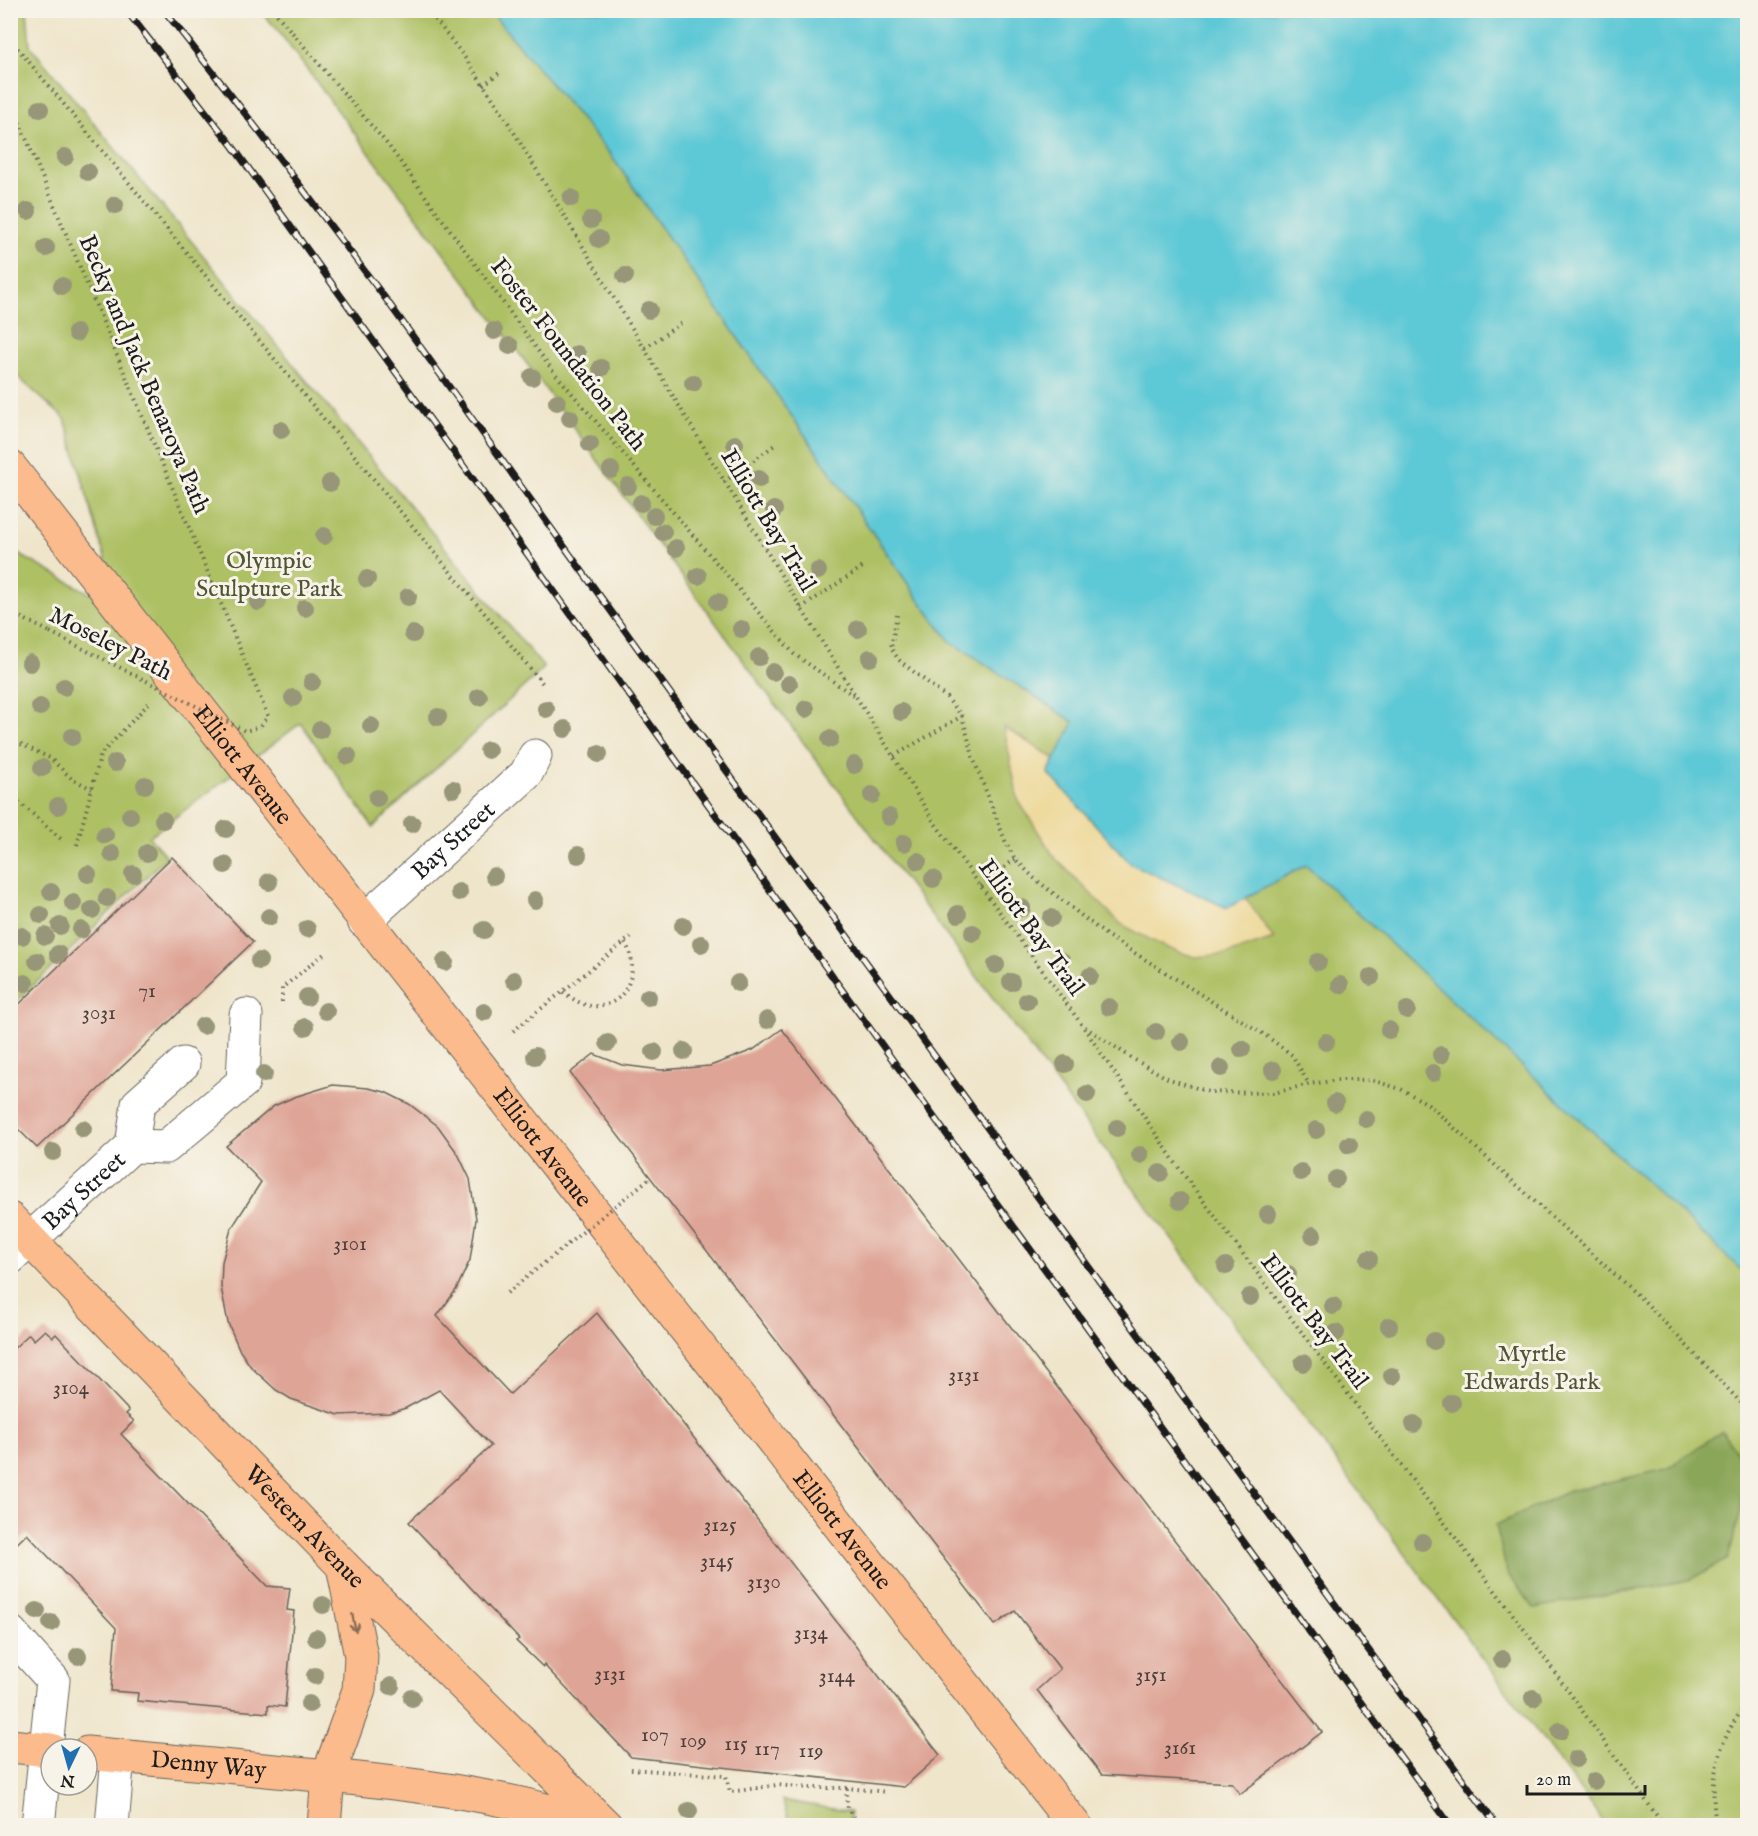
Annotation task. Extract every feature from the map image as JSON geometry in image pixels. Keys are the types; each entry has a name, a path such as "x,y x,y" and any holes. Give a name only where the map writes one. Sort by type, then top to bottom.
{"main road":[{"name":"Elliott Avenue","path":"10,467 1075,1826"},
{"name":"Western Avenue","path":"17,1239 606,1826"},
{"path":"324,1826 328,1776 359,1690 361,1656 343,1566"},
{"path":"10,1746 39,1749"},
{"name":"Denny Way","path":"102,1755 410,1784 502,1798 556,1811 600,1826"}],"street":[{"name":"Bay Street","path":"364,921 526,774 535,756"},
{"path":"183,1065 138,1104 132,1146 166,1147 243,1082 246,1015"},
{"name":"Bay Street","path":"17,1239 132,1146"},
{"path":"10,1632 53,1680 50,1737"},
{"path":"102,1755 112,1826"},
{"path":"38,1826 42,1797"}],"path":[{"name":"Foster Foundation Path","path":"273,10 388,145 561,380 794,654 858,699"},
{"name":"Elliott Bay Trail","path":"428,10 483,85 934,822 1082,1025 1180,1171 1525,1630 1664,1826"},
{"path":"10,39 543,684"},
{"path":"483,85 502,71"},
{"name":"Becky and Jack Benaroya Path","path":"10,100 268,716 260,728"},
{"path":"645,348 684,321"},
{"path":"724,482 776,444"},
{"path":"801,608 864,566"},
{"name":"Moseley Path","path":"10,612 245,732 260,728"},
{"path":"897,615 891,648 899,660 947,698 962,716 974,760 1006,843 1016,859 1034,878 1106,935 1292,1055 1309,1084"},
{"path":"77,844 101,754 144,711 159,688"},
{"path":"894,756 962,716"},
{"path":"10,739 50,758 72,779 92,789"},
{"path":"10,794 61,839"},
{"path":"981,886 1016,859"},
{"path":"513,1031 631,937"},
{"path":"563,992 576,1001 592,1006 606,1005 616,1001 625,991 632,975 630,950 625,942"},
{"path":"282,988 324,954"},
{"path":"1082,1025 1169,1079 1209,1092 1274,1093 1309,1084 1338,1080 1371,1080 1401,1089 1428,1104 1646,1303 1748,1410"},
{"path":"507,1293 651,1177"},
{"path":"1716,1826 1712,1795 1714,1771 1722,1742 1735,1718 1748,1702"},
{"path":"631,1769 726,1776 730,1792 777,1785 887,1792"},
{"path":"847,1788 846,1801 851,1816 857,1820 873,1818"}],"green space":[{"name":"Olympic Sculpture Park","path":"27,10 30,46 544,668 373,827 301,723 149,837 167,857 11,1007 11,550 120,610 65,419 20,379 11,366 10,11"},
{"name":"Myrtle Edwards Park","path":"260,11 490,11 611,155 950,641 1074,722 1227,908 1306,864 1747,1275 1747,1825 1606,1825 780,711 536,376 276,28"},
{"path":"1722,1431 1746,1466 1741,1510 1728,1559 1689,1580 1534,1608 1507,1573 1496,1525 1569,1491 1666,1469"},
{"path":"782,1800 850,1812 850,1825 790,1825"}],"sand":[{"path":"1004,727 1055,759 1048,774 1227,908 1245,897 1274,939 1228,954 1195,957 1164,947 1121,924 1055,858 1018,800"}],"water":[{"path":"490,11 1747,11 1747,1275 1306,865 1227,908 1131,864 1048,773 1074,722 950,641 611,155"}],"building":[{"path":"172,857 253,942 37,1148 10,1121 10,1013"},
{"path":"782,1029 1322,1732 1240,1794 1232,1783 1102,1775 1037,1690 1060,1669 1015,1611 995,1625 570,1073 594,1054 622,1065 661,1070 710,1066 753,1050"},
{"path":"333,1085 385,1092 409,1104 438,1126 458,1154 470,1179 476,1219 470,1260 456,1290 437,1316 510,1394 597,1313 940,1755 904,1787 631,1757 544,1665 543,1667 516,1641 519,1639 409,1522 491,1446 439,1390 406,1408 389,1413 339,1415 291,1399 276,1390 251,1367 240,1351 228,1323 221,1287 222,1262 231,1229 261,1182 226,1146 274,1106"},
{"path":"45,1330 53,1337 56,1334 129,1411 126,1414 134,1421 121,1434 267,1586 290,1588 287,1610 294,1611 285,1707 268,1705 268,1713 137,1701 138,1693 111,1691 116,1628 27,1534 10,1550 10,1352 29,1334 34,1340"}],"railway":[{"path":"126,10 231,144 939,1124 1451,1826"},
{"path":"164,10 388,302 688,718 1497,1826"}]}
